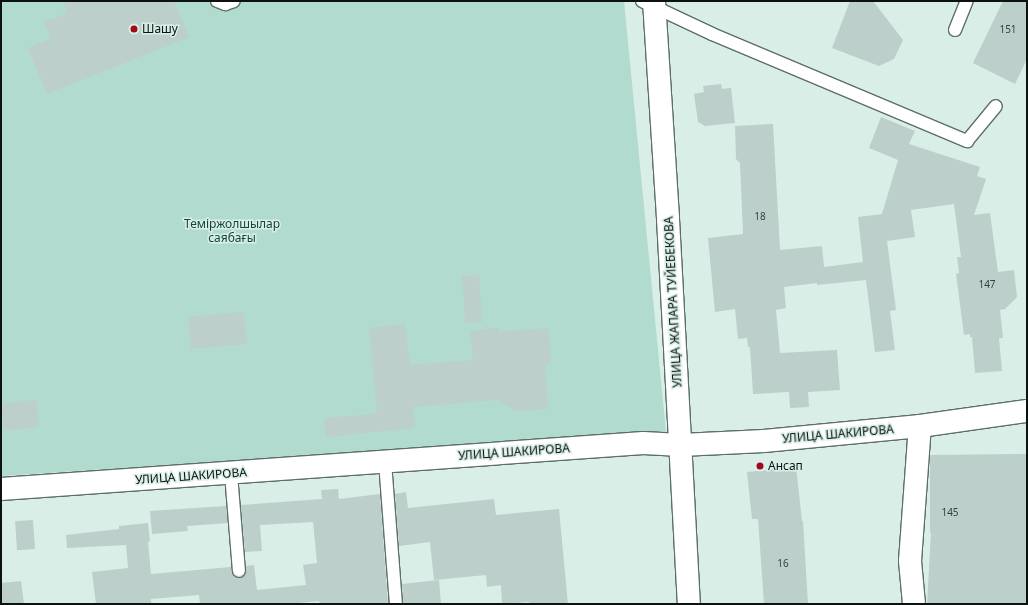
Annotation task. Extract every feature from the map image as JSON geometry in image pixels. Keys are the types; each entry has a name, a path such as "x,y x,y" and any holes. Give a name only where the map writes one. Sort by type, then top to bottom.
{"street":[{"name":"УЛИЦА ЖАПАРА ТУЙЕБЕКОВА","path":"650,3 681,445 689,604"},
{"name":"УЛИЦА ШАКИРОВА","path":"1,490 643,443 681,445 764,441 920,426 1027,411"},
{"path":"914,604 910,561 920,426"}],"lane":[{"path":"217,1 225,4 234,1"},
{"path":"955,30 967,1"},
{"path":"650,3 967,140 996,106"},
{"path":"385,462 396,604"},
{"path":"231,474 239,571"}],"green space":[{"name":"Теміржолшылар саябағы","path":"1,1 624,1 666,432 1,476"}],"building":[{"path":"63,1 174,1 189,37 47,94 28,48 51,38 44,22 68,13"},
{"path":"850,1 873,1 903,40 894,59 879,66 832,48"},
{"path":"1003,1 1027,1 1027,59 1015,84 973,63"},
{"path":"721,84 722,89 731,88 735,123 705,126 698,122 694,94 704,92 703,86"},
{"path":"881,117 915,131 909,144 980,167 977,176 986,179 974,215 990,213 998,272 1014,270 1017,297 1005,309 1000,310 1003,338 999,338 1002,371 975,373 972,337 970,337 970,334 964,335 956,274 959,273 957,257 961,257 954,204 911,210 915,237 887,241 896,310 890,311 895,350 875,352 866,280 784,287 786,308 776,310 780,353 837,350 840,390 808,392 809,407 790,408 789,392 753,394 750,347 748,347 747,338 738,339 735,309 715,312 708,238 743,234 740,163 736,159 735,126 773,124 780,250 822,246 824,267 863,262 858,217 882,214 898,160 869,148"},
{"path":"479,275 482,322 465,323 462,276"},
{"path":"244,312 247,344 191,349 188,317"},
{"path":"405,324 410,365 473,360 470,331 499,327 499,332 549,328 551,363 545,364 548,409 516,411 497,400 413,407 415,428 326,437 324,418 374,414 377,412 369,328"},
{"path":"36,400 39,427 4,431 1,404"},
{"path":"1027,454 1027,604 927,604 931,533 930,455"},
{"path":"796,467 803,521 808,604 764,604 758,519 752,519 747,472"},
{"path":"338,489 339,499 380,494 388,604 320,604 319,601 289,604 200,604 199,595 151,599 151,604 96,604 92,572 128,568 126,545 67,548 66,535 119,529 119,526 148,523 151,574 231,567 233,576 239,578 246,575 246,566 254,565 257,590 306,585 303,565 317,563 313,522 260,525 262,551 245,552 241,505 322,499 321,490"},
{"path":"406,492 408,508 494,499 496,515 559,509 568,604 529,604 529,602 502,604 501,585 487,587 486,575 434,580 430,542 399,546 395,494"},
{"path":"226,506 228,523 187,526 188,531 152,534 150,511"},
{"path":"33,520 35,549 17,550 15,521"},
{"path":"439,580 441,604 403,604 402,584"},
{"path":"21,581 24,604 1,604 1,583"}],"place":[{"name":"Шашу","path":"134,29"},
{"name":"Ансап","path":"760,466"}]}
